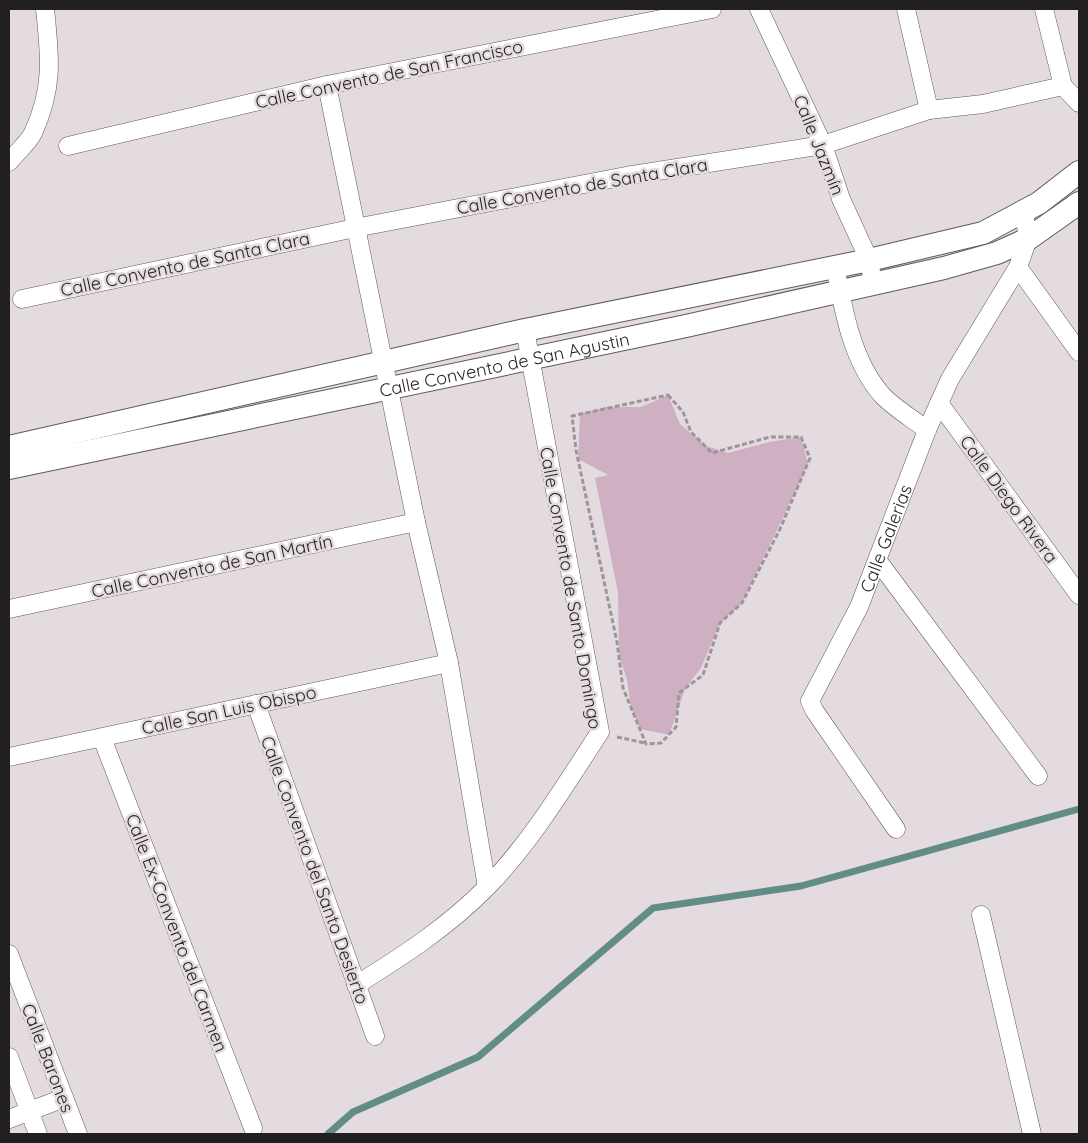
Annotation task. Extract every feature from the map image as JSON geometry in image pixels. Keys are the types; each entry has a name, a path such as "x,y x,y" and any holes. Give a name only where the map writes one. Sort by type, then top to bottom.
{"street":[{"path":"9,162 32,134 46,97 51,65 45,9"},
{"name":"Calle Convento de San Francisco","path":"68,146 327,85 712,9"},
{"name":"Calle Jazmín","path":"759,9 823,145 841,199 869,260 873,283"},
{"path":"906,9 929,110"},
{"path":"1044,9 1063,86 1079,103"},
{"path":"327,85 416,522 448,663 487,887"},
{"name":"Calle Convento de Santa Clara","path":"22,299 355,228 626,176 823,145 929,110 983,104 1063,86"},
{"path":"1024,212 1079,172"},
{"path":"1028,239 1079,203"},
{"name":"Calle Convento de San Agustin","path":"9,468 384,362 525,330 869,260 983,233 1024,212"},
{"name":"Calle Galerias","path":"896,829 814,710 810,701 859,607 927,430 950,379 1018,267 1028,239 1024,212"},
{"name":"Calle Convento de San Agustin","path":"9,447 143,429 388,388 686,326 839,290 944,268 997,253 1028,239"},
{"path":"835,266 839,290 856,349 868,376 883,396 927,430"},
{"path":"1018,267 1079,352"},
{"path":"683,298 686,326"},
{"name":"Calle Convento de Santo Domingo","path":"356,985 423,943 487,887 526,841 600,732 525,330"},
{"name":"Calle Diego Rivera","path":"939,403 1079,595"},
{"name":"Calle Convento de San Martín","path":"9,609 416,522"},
{"path":"878,561 1038,776"},
{"name":"Calle San Luis Obispo","path":"9,757 448,663"},
{"name":"Calle Convento del Santo Desierto","path":"256,704 375,1036"},
{"name":"Calle Ex-Convento del Carmen","path":"102,738 253,1128"},
{"path":"981,915 1032,1134"},
{"name":"Calle Barones","path":"9,954 78,1134"},
{"name":"Calle Barones","path":"9,1057 38,1134"},
{"path":"9,1120 64,1098"}],"path":[{"path":"600,732 646,744 661,743 676,727 679,693 704,675 720,622 742,604 780,529 810,458 801,437 770,437 712,453 691,432 683,412 668,395 572,416 576,450 617,642 623,688 646,744"}],"shaded area":[{"path":"668,395 680,424 706,446 728,453 769,442 801,437 808,464 742,603 720,623 701,668 685,689 669,735 640,729 631,707 627,680 619,655 618,593 595,478 608,475 578,459 580,414 606,407 641,407"}],"waterway":[{"path":"328,1134 353,1112 478,1057 653,908 801,886 1079,809"}]}
